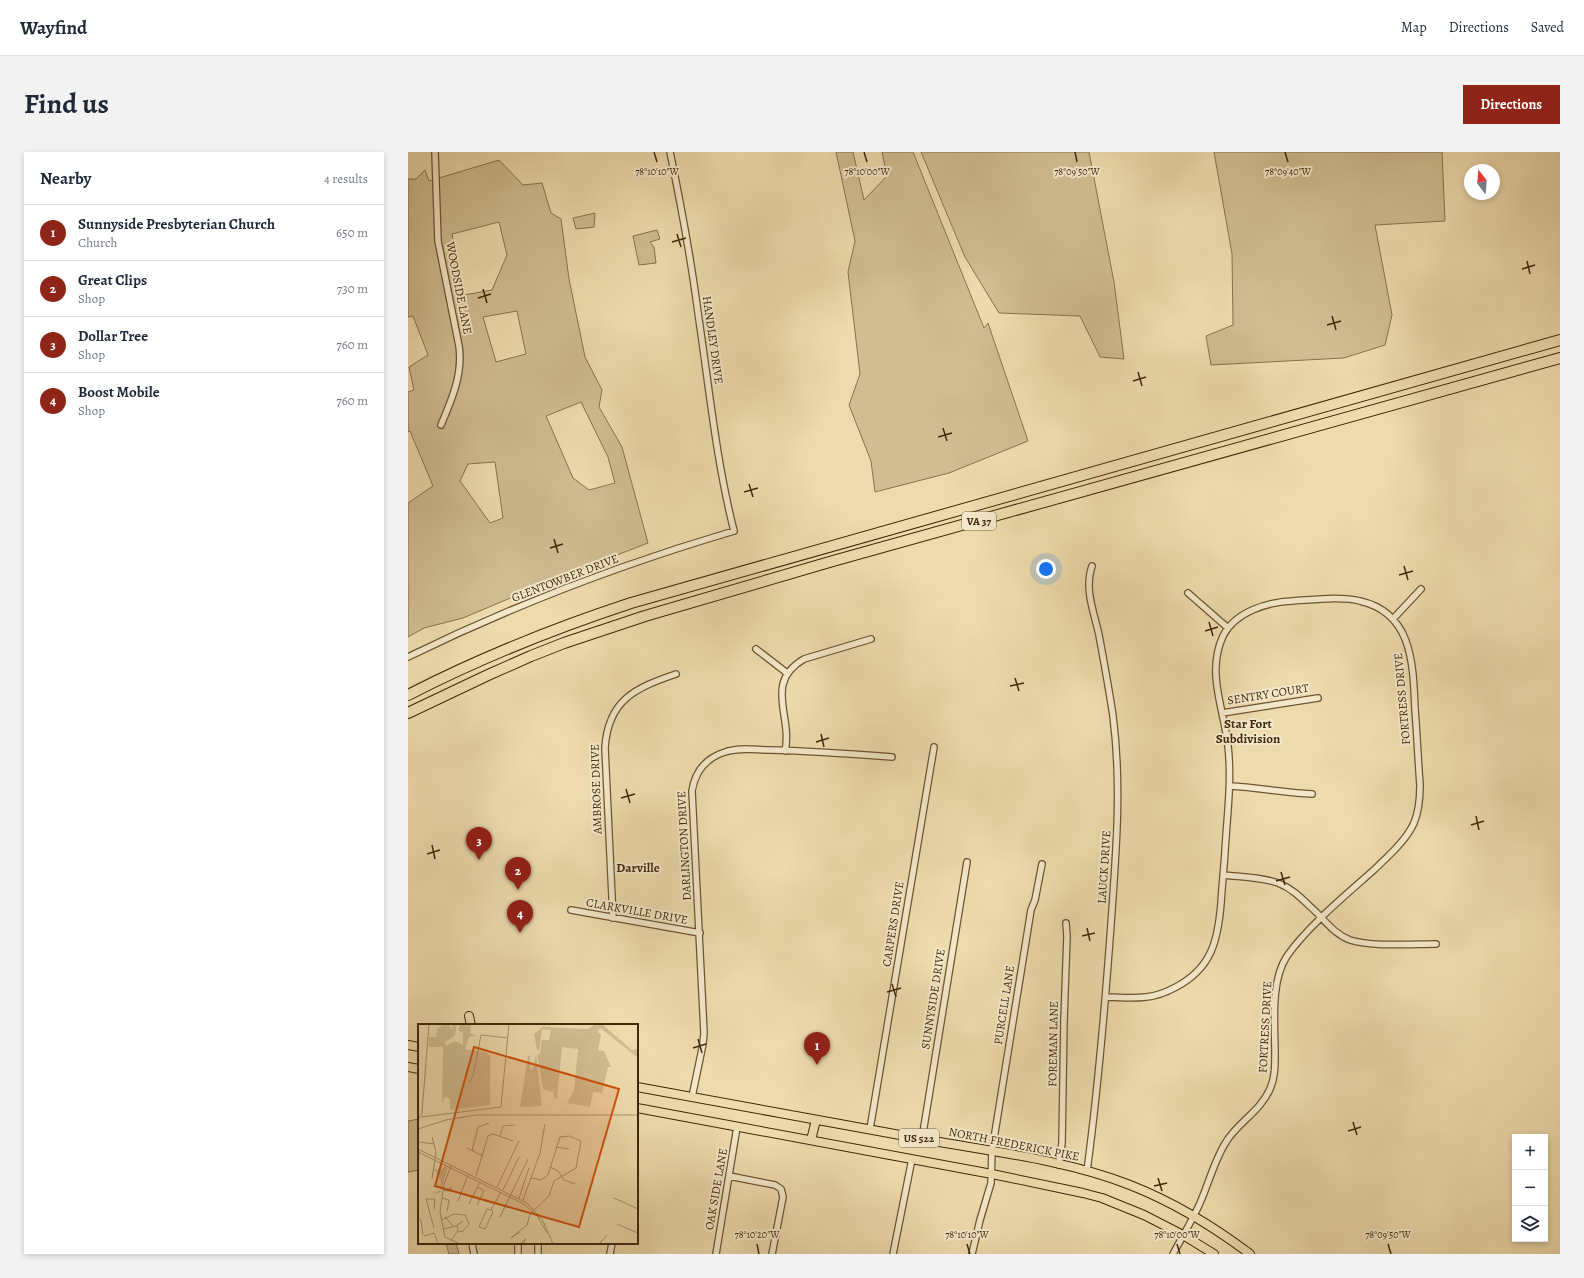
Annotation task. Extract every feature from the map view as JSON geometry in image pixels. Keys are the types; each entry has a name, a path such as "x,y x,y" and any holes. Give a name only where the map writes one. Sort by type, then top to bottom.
{"highway":[{"name":"VA 37","path":"408,695 525,641 589,617 653,596 1560,340"},
{"name":"VA 37","path":"408,713 493,672 531,656 571,640 645,616 833,561 1560,358"}],"main road":[{"path":"469,1016 470,1024"},
{"path":"408,1044 418,1046"},
{"path":"408,1067 418,1069"},
{"name":"NORTH FREDERICK PIKE","path":"638,1087 992,1151 1087,1171 1129,1185 1193,1215 1250,1254"},
{"name":"US 522","path":"638,1108 992,1174 1102,1198 1144,1215 1183,1235 1214,1254"},
{"path":"811,1140 816,1120"}],"street":[{"name":"WOODSIDE LANE","path":"435,152 438,241 460,346 461,363 457,383 441,425"},
{"name":"HANDLEY DRIVE","path":"670,152 682,212 698,311 720,462 734,531"},
{"name":"GLENTOWBER DRIVE","path":"408,658 468,629 560,591 668,552 734,531"},
{"name":"LAUCK DRIVE","path":"1087,1171 1096,1104 1106,996 1116,851 1119,778 1113,714 1105,666 1088,590 1089,573 1092,566"},
{"path":"1393,619 1421,589"},
{"path":"1188,593 1228,628"},
{"name":"FORTRESS DRIVE","path":"1106,996 1134,998 1159,994 1181,984 1198,970 1209,955 1217,935 1230,786 1228,747 1216,682 1216,660 1220,643 1228,628 1237,619 1258,607 1282,601 1358,600 1369,603 1393,619 1404,634 1411,657 1420,785 1420,799 1414,823 1394,850 1322,918 1295,946 1287,957 1278,980 1275,1068 1270,1089 1254,1113 1236,1129 1225,1144 1199,1205 1173,1254"},
{"path":"785,751 787,737 781,691 787,673 796,664 804,659 871,639"},
{"path":"756,650 787,673"},
{"name":"AMBROSE DRIVE","path":"613,918 605,748 607,730 617,707 628,695 644,686 676,674"},
{"name":"SENTRY COURT","path":"1222,712 1318,698"},
{"name":"CARPERS DRIVE","path":"870,1129 934,747"},
{"name":"DARLINGTON DRIVE","path":"692,1098 704,1032 692,791 696,775 710,759 725,752 739,749 892,757"},
{"path":"1230,786 1256,787 1294,793 1312,794"},
{"name":"SUNNYSIDE DRIVE","path":"922,1139 967,862"},
{"name":"PURCELL LANE","path":"972,1254 991,1183 992,1151 1031,910 1036,900 1042,864"},
{"path":"1223,875 1248,877 1278,883 1296,894 1337,933 1350,940 1365,943 1436,944"},
{"name":"CLARKVILLE DRIVE","path":"571,910 700,933"},
{"name":"FOREMAN LANE","path":"1059,1165 1062,1143 1067,936 1066,923"},
{"name":"OAK SIDE LANE","path":"716,1254 737,1127"},
{"path":"893,1254 912,1159"},
{"path":"729,1176 775,1185 781,1189 783,1197 772,1254"},
{"path":"472,1244 474,1254"},
{"path":"610,1254 612,1244"}],"shaded area":[{"path":"836,152 853,152 864,200 887,176 882,152 913,152 984,328 988,323 1028,441 949,473 875,492 871,461 849,405 860,374 848,272 855,241"},
{"path":"921,152 1089,152 1114,282 1124,359 1100,357 1080,316 999,313 965,257"},
{"path":"1214,152 1442,152 1445,221 1375,225 1392,315 1385,345 1344,358 1211,365 1206,336 1233,325 1232,254"},
{"path":"499,160 523,185 542,183 551,213 561,219 569,279 585,357 602,390 599,407 622,447 648,543 553,580 463,618 424,628 408,637 408,503 433,486 410,431 408,432 408,392 414,390 409,367 428,355 413,316 408,317 408,179 416,179 425,170 429,181","holes":["499,222 507,255 492,290 464,295 452,234","517,311 526,354 496,362 483,317","581,402 608,457 615,483 589,490 573,478 546,416","495,462 503,518 490,523 460,481 468,464"]},
{"path":"595,213 594,227 576,229 573,218"},
{"path":"657,230 660,239 650,242 654,247 656,263 639,265 633,236"},
{"path":"418,1119 418,1170 408,1172 408,1121"},
{"path":"446,1244 456,1244 459,1254 449,1254"}],"place":[{"name":"Dollar Tree","path":"479,860"},
{"name":"Great Clips","path":"518,890"},
{"name":"Boost Mobile","path":"520,933"},
{"name":"Sunnyside Presbyterian Church","path":"817,1065"}],"district":[{"name":"Star Fort Subdivision","path":"1248,730"},
{"name":"Darville","path":"638,867"}]}
